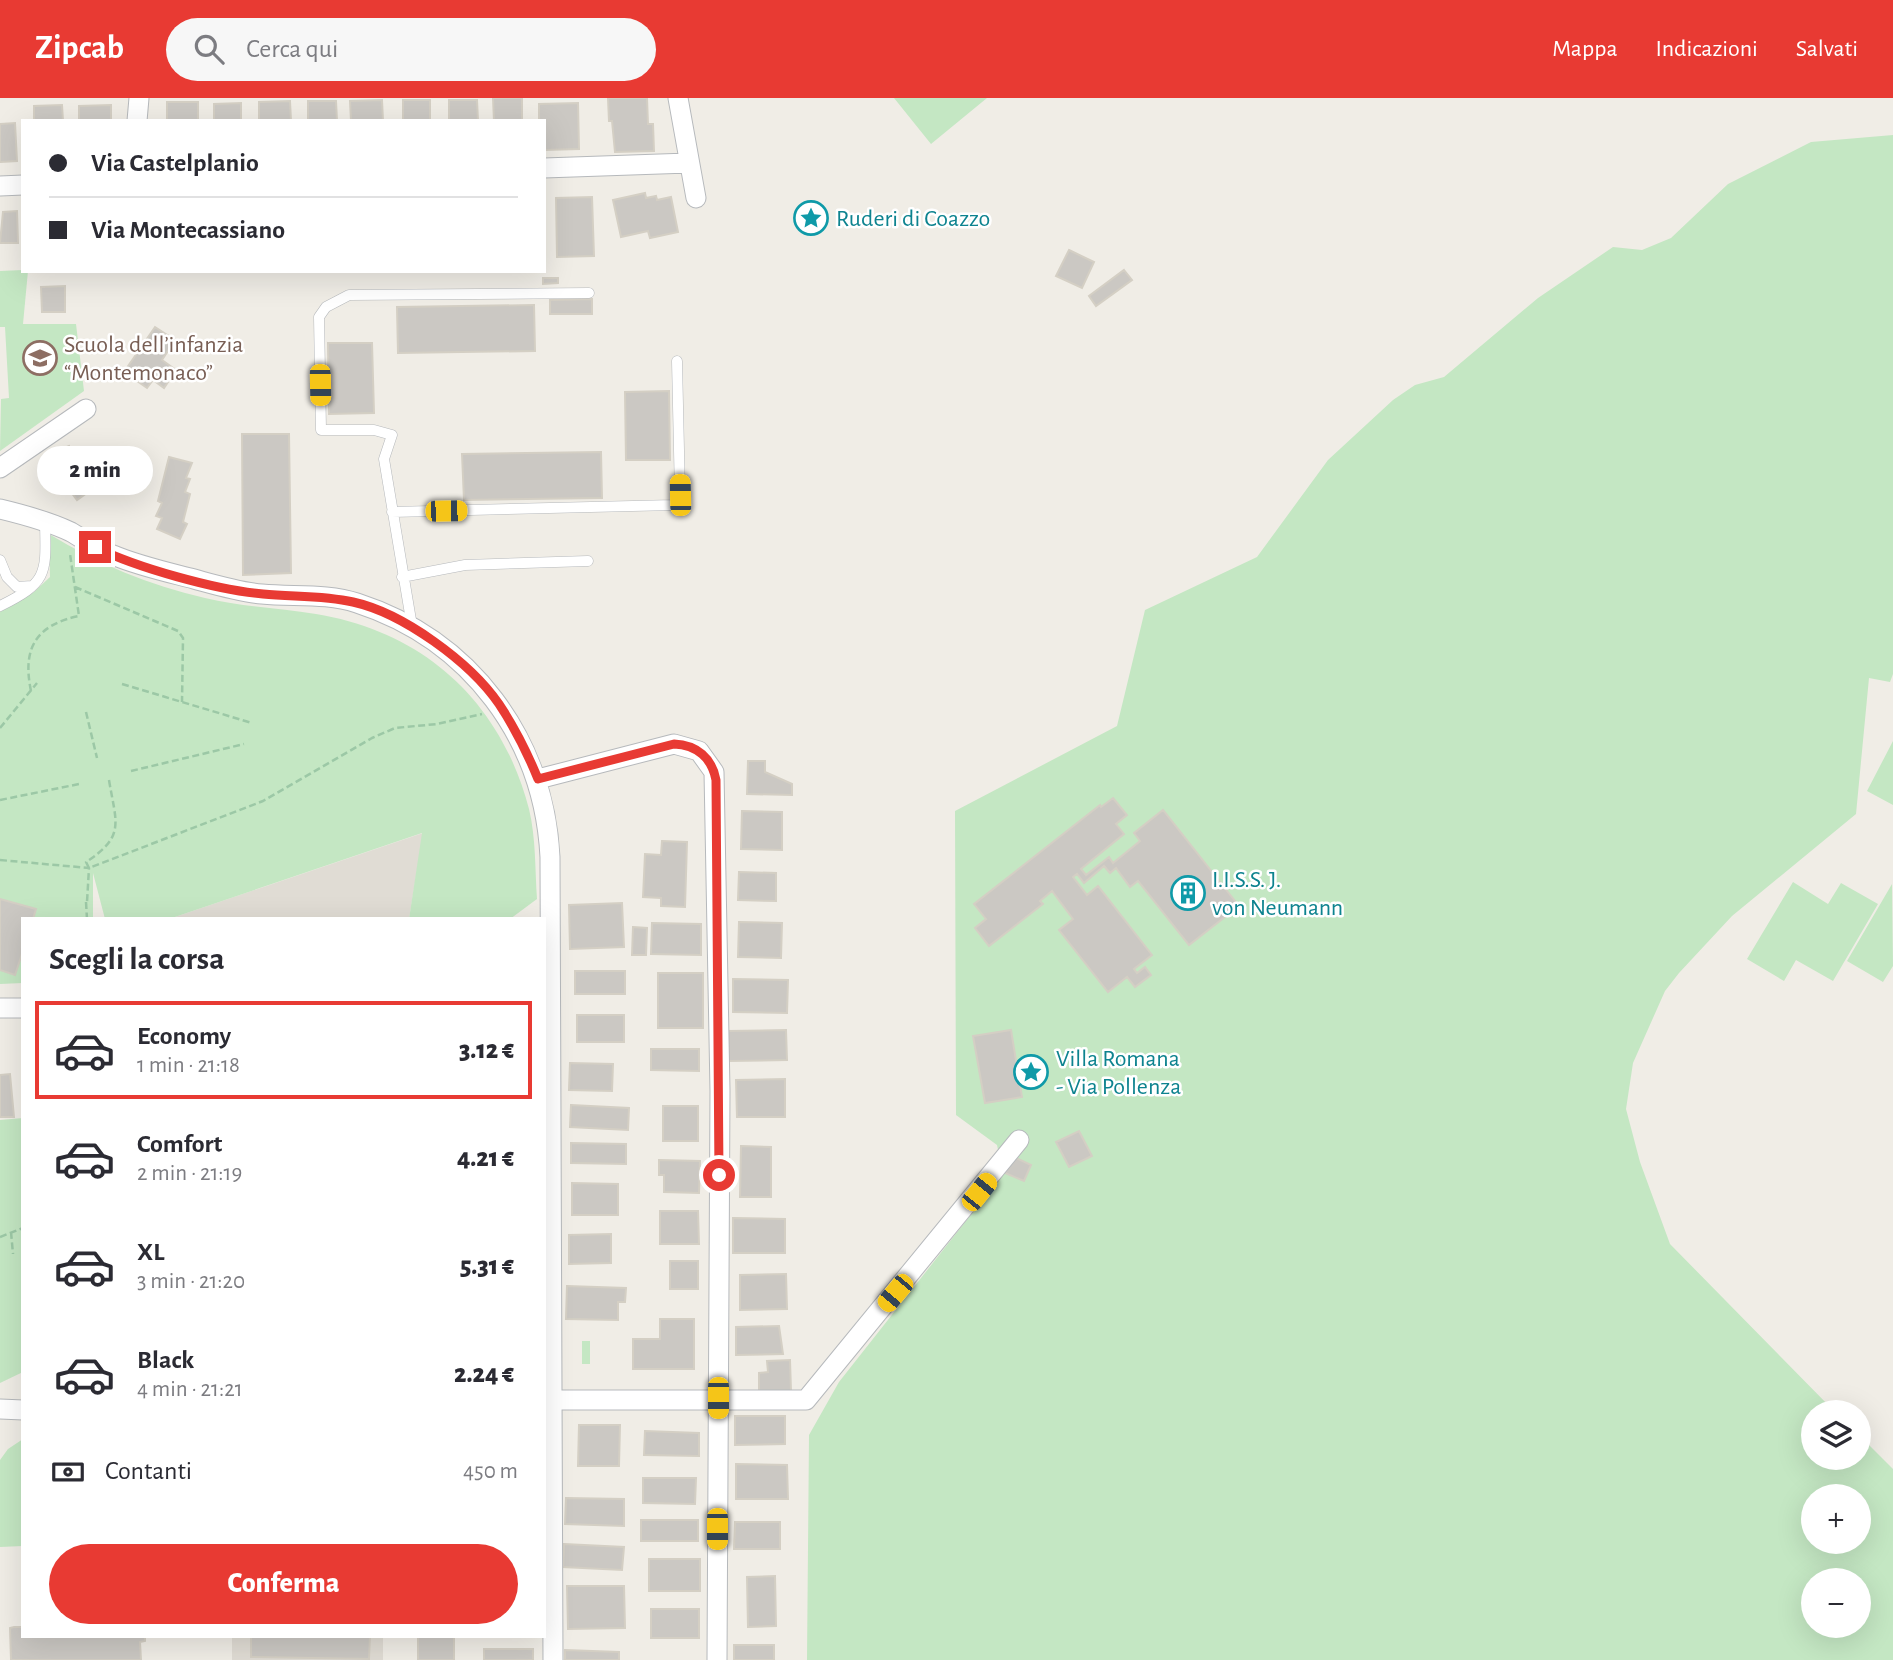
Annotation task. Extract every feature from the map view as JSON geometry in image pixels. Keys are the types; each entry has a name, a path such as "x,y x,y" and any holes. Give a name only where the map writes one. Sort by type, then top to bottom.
{"street":[{"path":"137,119 139,98"},
{"path":"678,98 696,198"},
{"path":"546,168 689,163"},
{"path":"0,186 21,185"},
{"path":"0,468 86,409"},
{"path":"0,509 45,522 109,554 157,569 261,594 316,596 356,602 412,627 457,659 497,701 522,742 538,779 551,857 549,1399 553,1660"},
{"path":"538,779 674,744 699,751 714,772 720,1091 717,1660"},
{"path":"0,1009 21,1008"},
{"path":"549,1399 806,1400 1019,1140"},
{"path":"0,1409 21,1410"}],"lane":[{"path":"412,627 384,459 392,435 374,430 321,430 319,317 326,307 349,295 589,293"},
{"path":"392,512 674,505 680,495 677,361"},
{"path":"0,606 40,581 45,566 45,522"},
{"path":"0,560 7,578 17,587 33,586"},
{"path":"402,576 465,565 588,561"}],"path":[{"path":"31,691 27,671 30,648 41,633 59,620 79,616 68,545"},
{"path":"75,587 178,631 183,638 181,702"},
{"path":"0,728 37,683"},
{"path":"122,684 252,723"},
{"path":"86,712 97,758"},
{"path":"0,860 89,869 263,801 372,738 395,728 437,724 488,712"},
{"path":"131,771 244,744"},
{"path":"87,917 89,869 86,862 107,849 113,840 109,780"},
{"path":"0,800 79,784"},
{"path":"0,1237 21,1229"},
{"path":"11,1233 13,1254"}],"shaded area":[{"path":"423,833 409,917 175,917"},
{"path":"232,1638 383,1638 383,1660 232,1660"}],"green space":[{"path":"894,98 987,98 931,144"},
{"path":"1893,135 1893,674 1890,682 1869,678 1856,814 1732,916 1679,973 1665,991 1633,1063 1626,1109 1640,1162 1670,1244 1823,1400 1801,1400 1801,1470 1871,1470 1871,1447 1893,1469 1893,1660 807,1660 809,1435 839,1382 1003,1174 997,1145 956,1115 955,811 1117,726 1145,610 1257,557 1328,460 1393,400 1415,385 1444,377 1538,298 1613,247 1642,250 1671,238 1728,184 1811,142"},
{"name":"Scuola dell’infanzia “Montemonaco”","path":"21,270 21,273 28,273 23,324 76,324 84,391 0,451 1,399 9,398 5,327 0,327 0,271"},
{"path":"49,534 105,564 164,587 219,601 316,614 355,623 391,637 424,655 453,678 478,705 499,736 516,771 531,820 537,899 513,917 409,917 422,833 175,917 104,917 93,873 93,917 21,917 21,983 0,984 0,612 34,592 50,577"},
{"path":"1893,741 1893,805 1867,791"},
{"path":"1793,882 1828,904 1841,883 1878,904 1833,981 1796,960 1784,981 1747,959"},
{"path":"1892,884 1893,966 1883,982 1847,961"},
{"path":"21,1118 21,1373 0,1383 0,1120"},
{"path":"582,1341 590,1341 590,1364 582,1364"},
{"path":"21,1440 21,1546 0,1547 0,1460 8,1449"}],"building":[{"path":"493,98 522,98 522,119 494,119"},
{"path":"608,98 647,98 648,124 653,124 654,151 615,152"},
{"path":"382,100 383,119 351,119 350,101"},
{"path":"403,100 430,100 430,119 403,119"},
{"path":"449,100 477,100 478,119 449,119"},
{"path":"290,101 291,119 259,119 259,102"},
{"path":"308,101 336,101 337,119 308,119"},
{"path":"167,102 198,102 198,119 167,119"},
{"path":"241,103 241,119 214,119 214,104"},
{"path":"578,103 579,149 546,150 546,119 539,119 539,104"},
{"path":"62,105 63,119 34,119 34,106"},
{"path":"111,105 111,119 79,119 79,106"},
{"path":"15,123 17,161 0,162 0,124"},
{"path":"645,193 646,198 656,196 657,200 671,197 678,232 650,238 648,231 621,237 613,200"},
{"path":"592,197 594,256 557,257 556,198"},
{"path":"17,211 18,243 0,243 3,212"},
{"path":"1069,250 1094,262 1082,288 1056,276"},
{"path":"1124,270 1132,280 1096,306 1089,296"},
{"path":"543,278 558,278 558,283 543,284"},
{"path":"65,286 65,312 42,312 41,287"},
{"path":"592,299 592,314 550,314 550,300"},
{"path":"534,305 535,351 398,353 397,307"},
{"path":"155,327 175,340 162,360 176,370 164,388 153,380 147,388 124,372"},
{"path":"328,343 372,343 374,413 329,414"},
{"path":"669,391 670,460 626,460 625,392"},
{"path":"242,434 289,434 291,573 243,575"},
{"path":"69,446 74,458 79,456 95,478 87,484 91,490 77,500 60,477 53,480 44,456"},
{"path":"601,452 602,498 464,500 462,454"},
{"path":"169,457 192,463 186,478 190,479 185,492 190,494 183,522 187,524 180,539 157,529 162,518 156,516 162,503 158,501"},
{"path":"748,761 765,761 765,772 792,784 792,795 747,794"},
{"name":"I.I.S.S. J. von Neumann","path":"1113,798 1127,815 1116,824 1124,834 1081,869 1086,875 1109,857 1113,863 1140,841 1134,833 1163,810 1239,906 1189,945 1138,881 1130,887 1116,868 1110,873 1104,866 1084,883 1077,874 1073,877 1087,895 1098,886 1152,955 1134,969 1137,973 1145,967 1151,975 1135,987 1127,977 1108,992 1059,930 1073,919 1052,891 1040,901 1043,904 989,946 975,928 986,919 974,904 1100,805 1101,807"},
{"path":"742,811 782,812 782,850 741,849"},
{"path":"662,841 687,842 685,907 661,906 661,898 643,897 645,854 661,855"},
{"path":"739,872 776,873 776,901 738,900"},
{"path":"0,899 36,909 34,917 21,917 21,957 15,975 0,970"},
{"path":"622,903 624,947 570,949 569,905"},
{"path":"739,922 782,923 781,958 738,957"},
{"path":"652,923 701,924 701,955 651,954"},
{"path":"633,927 647,928 646,955 632,955"},
{"path":"575,971 625,971 625,994 575,994"},
{"path":"658,973 703,973 703,1028 658,1028"},
{"path":"733,979 788,980 787,1013 733,1012"},
{"path":"577,1015 624,1015 624,1042 577,1042"},
{"path":"786,1030 787,1060 728,1061 728,1031"},
{"path":"1011,1030 1022,1097 985,1103 973,1036"},
{"path":"651,1049 699,1049 699,1071 651,1070"},
{"path":"570,1063 613,1064 612,1091 569,1090"},
{"path":"10,1074 14,1117 0,1117 0,1075"},
{"path":"785,1079 785,1117 737,1117 736,1080"},
{"path":"571,1105 629,1108 628,1130 570,1127"},
{"path":"663,1106 698,1106 698,1141 663,1141"},
{"path":"1079,1131 1092,1156 1069,1167 1056,1142"},
{"path":"571,1143 626,1144 626,1164 571,1163"},
{"path":"741,1146 771,1147 771,1197 740,1197"},
{"path":"1012,1156 1031,1165 1024,1181 1005,1173"},
{"path":"659,1160 700,1161 699,1193 664,1192 664,1175 659,1175"},
{"path":"572,1183 618,1184 618,1215 572,1215"},
{"path":"660,1211 698,1211 699,1244 660,1244"},
{"path":"733,1218 785,1219 785,1253 733,1253"},
{"path":"611,1234 611,1263 569,1264 569,1235"},
{"path":"670,1261 698,1261 698,1289 670,1289"},
{"path":"786,1274 787,1309 740,1310 740,1275"},
{"path":"567,1286 626,1288 625,1302 618,1302 618,1320 566,1319"},
{"path":"660,1319 694,1319 694,1369 633,1369 633,1339 660,1339"},
{"path":"779,1326 783,1354 736,1355 736,1327"},
{"path":"790,1360 791,1391 759,1392 759,1373 768,1372 767,1361"},
{"path":"735,1416 785,1416 785,1444 735,1445"},
{"path":"579,1425 620,1425 619,1466 578,1466"},
{"path":"645,1431 699,1433 699,1456 644,1455"},
{"path":"736,1464 787,1465 788,1499 736,1499"},
{"path":"643,1478 696,1478 695,1504 643,1503"},
{"path":"566,1498 624,1499 624,1526 565,1524"},
{"path":"641,1520 698,1520 698,1541 641,1541"},
{"path":"735,1522 780,1522 780,1549 734,1549"},
{"path":"564,1544 624,1547 622,1570 563,1567"},
{"path":"649,1559 700,1559 700,1591 649,1591"},
{"path":"775,1576 776,1626 748,1627 747,1577"},
{"path":"567,1586 624,1586 625,1628 568,1629"},
{"path":"651,1609 699,1609 699,1638 651,1638"},
{"path":"21,1627 21,1638 145,1638 145,1641 140,1642 141,1660 11,1660 10,1628"},
{"path":"251,1638 370,1638 369,1659 251,1657"},
{"path":"418,1638 454,1638 454,1660 418,1660"},
{"path":"734,1645 774,1645 774,1660 734,1660"},
{"path":"484,1649 533,1649 533,1660 484,1660"},
{"path":"565,1650 619,1652 619,1660 565,1660"}],"place":[{"name":"Ruderi di Coazzo","path":"811,218"},
{"name":"Scuola dell’infanzia “Montemonaco”","path":"40,358"},
{"name":"I.I.S.S. J. von Neumann","path":"1188,893"},
{"name":"Villa Romana - Via Pollenza","path":"1031,1072"}],"route":[{"path":"95,547 124,560 214,585 261,594 316,596 356,602 412,627 457,659 497,701 522,742 538,779 674,744 688,746 706,757 716,780 719,1175"}]}
